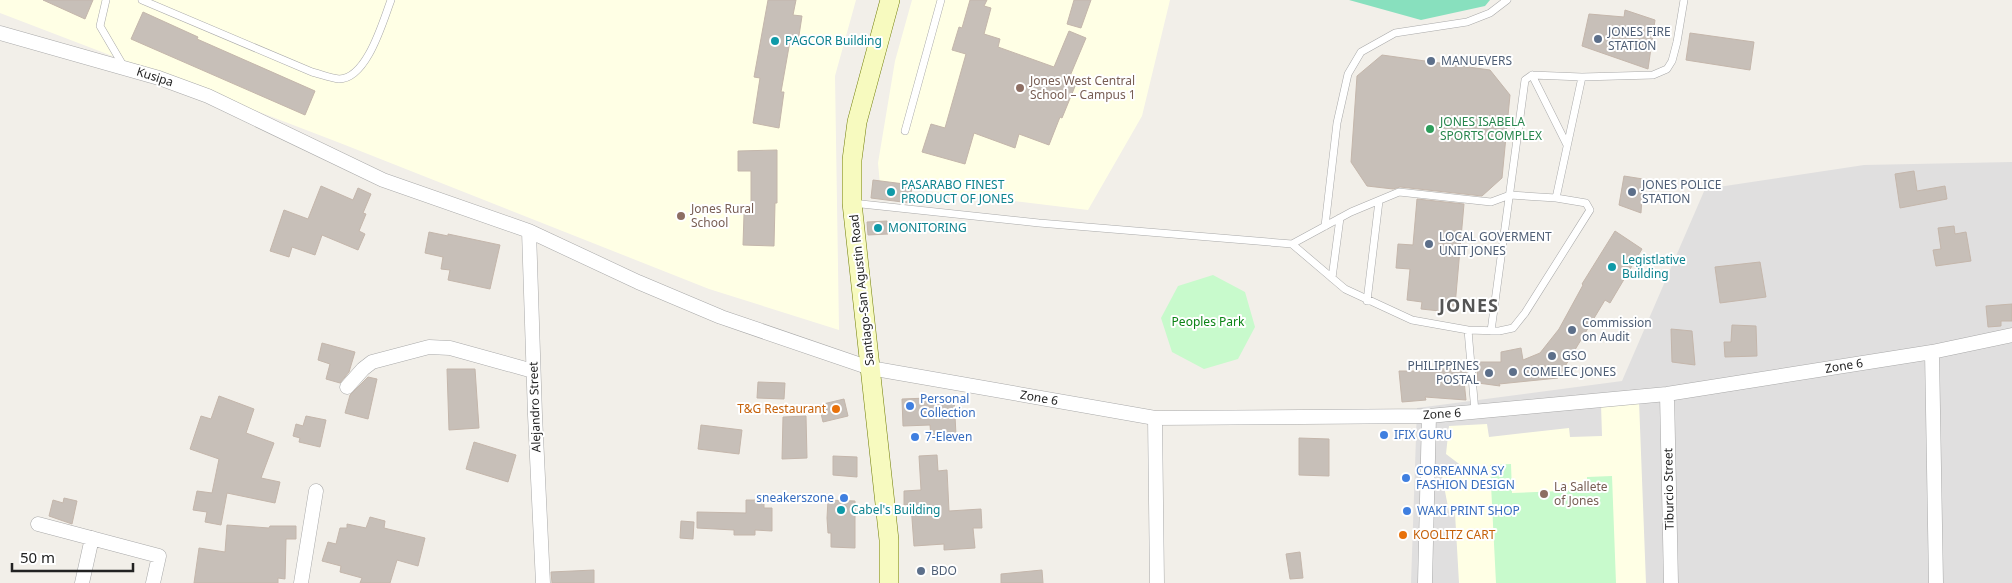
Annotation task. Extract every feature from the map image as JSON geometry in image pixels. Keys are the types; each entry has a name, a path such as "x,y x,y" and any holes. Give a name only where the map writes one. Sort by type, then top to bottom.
{"main road":[{"name":"Santiago-San Agustin Road","path":"889,583 889,540 852,203 852,160 857,122 890,0"}],"street":[{"name":"Kusipa","path":"0,33 159,78 208,96 384,180 529,231"},
{"name":"Zone 6","path":"529,231 638,282 721,317 870,368 1155,418 1429,416 1667,394 1932,352 2012,335"},
{"name":"Alejandro Street","path":"529,231 533,371 544,583"},
{"path":"347,387 363,368 372,362 429,347 450,348 533,371"},
{"path":"1932,352 1936,583"},
{"name":"Tiburcio Street","path":"1667,394 1671,583"},
{"path":"1425,583 1429,416"},
{"path":"1155,418 1157,583"},
{"path":"301,583 316,491"},
{"path":"38,524 159,556 153,583"},
{"path":"82,583 92,538"}],"lane":[{"path":"106,0 100,26 124,68"},
{"path":"142,0 312,72 339,79 351,76 362,64 377,40 391,0"},
{"path":"905,131 941,0"},
{"path":"1325,226 1337,123 1348,74 1361,52 1396,33 1467,22 1490,13 1506,0"},
{"path":"1491,330 1524,83 1528,76 1532,74 1582,77 1653,75 1667,69 1672,61 1677,42 1684,0"},
{"path":"1532,74 1567,145"},
{"path":"1556,198 1582,77"},
{"path":"852,203 1039,223 1292,244 1340,218 1399,192 1491,202 1510,195 1556,198 1586,203 1590,210 1525,313 1513,328 1499,331 1468,330 1412,320 1345,289 1292,244"},
{"path":"1368,301 1379,201"},
{"path":"1332,278 1340,218"},
{"path":"1468,330 1475,412"}],"shaded area":[{"name":"Jones Rural School","path":"0,0 856,0 835,76 839,330 709,289 340,143 0,13"},
{"name":"Jones West Central School – Campus 1","path":"912,0 1170,0 1142,116 1088,210 880,185 878,163 895,61"},
{"path":"2012,162 2012,583 1411,583 1417,408 1622,381 1705,189 1864,165"},
{"name":"La Sallete of Jones","path":"1639,401 1646,583 1459,583 1455,513 1449,512 1442,476 1471,473 1446,454 1449,426 1487,424 1489,437 1569,428 1570,437 1602,436 1601,404"}],"green space":[{"path":"1349,0 1490,0 1485,6 1421,20"},
{"name":"Peoples Park","path":"1213,275 1245,292 1255,327 1238,359 1204,369 1172,352 1161,318 1178,286"},
{"path":"1511,464 1512,493 1587,490 1587,477 1612,476 1616,583 1496,583 1490,465"}],"building":[{"path":"43,0 93,0 85,19"},
{"name":"PAGCOR Building","path":"768,0 796,0 793,15 802,16 798,42 790,41 781,92 784,92 779,128 753,123 760,78 754,77"},
{"path":"970,0 987,0 984,6 991,8 984,34 1000,39 998,47 1054,67 1069,31 1086,38 1070,76 1078,79 1049,145 1019,134 1015,148 974,133 965,164 922,152 931,124 945,128 966,54 952,50 959,27 962,28"},
{"path":"1074,0 1091,0 1081,28 1067,24"},
{"path":"1625,10 1655,20 1648,69 1582,46 1589,14 1624,17"},
{"path":"143,12 198,37 197,39 315,91 305,115 131,39"},
{"path":"1690,33 1754,42 1750,70 1686,60"},
{"name":"JONES ISABELA SPORTS COMPLEX","path":"1382,55 1490,70 1510,95 1502,178 1482,196 1400,187 1393,189 1367,186 1351,162 1357,76"},
{"path":"777,150 777,203 775,203 774,246 743,245 744,214 751,215 751,171 738,171 738,151"},
{"path":"1914,171 1917,191 1945,186 1947,199 1900,208 1895,174"},
{"name":"JONES POLICE STATION","path":"1624,176 1643,179 1641,213 1619,205"},
{"name":"PASARABO FINEST PRODUCT OF JONES","path":"873,180 912,185 910,203 871,198"},
{"path":"321,186 353,200 358,188 371,194 363,213 366,214 359,231 365,234 358,250 322,235 315,255 292,247 289,257 270,251 284,210 308,219"},
{"path":"1417,199 1464,204 1455,306 1440,305 1440,311 1421,309 1422,302 1407,300 1410,269 1396,268 1398,244 1413,245"},
{"name":"MONITORING","path":"887,221 888,234 868,235 867,222"},
{"path":"1954,226 1955,234 1966,232 1971,261 1936,266 1933,250 1941,249 1938,228"},
{"path":"1615,231 1642,249 1610,303 1605,300 1558,378 1499,384 1500,386 1478,383 1477,370 1479,370 1479,362 1501,362 1501,352 1521,348 1523,360 1540,353 1559,329 1582,284"},
{"path":"429,232 500,245 490,289 448,280 450,270 441,269 443,257 425,253"},
{"path":"1760,262 1766,297 1720,303 1715,267"},
{"path":"2012,304 2012,321 2001,321 2001,326 1988,327 1986,306"},
{"path":"1732,325 1756,326 1757,356 1725,357 1724,342 1731,342"},
{"path":"1671,329 1692,331 1695,365 1672,362"},
{"path":"322,343 355,352 349,372 340,383 326,379 330,364 318,360"},
{"path":"447,369 475,369 479,428 449,430"},
{"path":"1436,369 1466,369 1467,382 1464,381 1466,400 1425,397 1426,400 1402,402 1399,371 1436,371"},
{"path":"368,377 377,379 368,419 345,413 350,395"},
{"path":"758,382 785,383 784,399 757,398"},
{"path":"219,396 254,409 246,433 274,443 261,478 280,482 275,503 227,493 221,525 205,522 207,512 193,510 197,491 212,493 219,459 190,449 201,416 211,419"},
{"path":"954,397 956,435 931,437 930,425 903,426 902,399"},
{"path":"844,399 848,416 823,422 819,405"},
{"path":"306,416 326,420 320,447 299,442 300,438 293,436 296,424 303,426"},
{"path":"806,416 807,458 782,459 783,417"},
{"path":"701,425 742,430 739,454 698,449"},
{"path":"1299,438 1329,439 1329,476 1299,475"},
{"path":"474,442 516,455 508,482 466,469"},
{"path":"937,455 938,471 947,470 949,511 981,509 982,528 973,528 975,548 944,550 944,544 914,546 911,505 904,505 904,491 921,490 919,456"},
{"path":"833,456 857,457 857,477 833,475"},
{"path":"64,498 77,501 72,524 49,516 53,500 63,503"},
{"path":"746,500 764,500 764,508 772,508 772,531 755,530 755,535 734,535 734,530 697,528 697,512 746,513"},
{"name":"Cabel's Building","path":"828,500 855,501 855,548 831,547 831,533 828,533 827,518"},
{"path":"370,517 385,521 384,528 425,538 418,566 397,560 390,583 360,583 362,578 340,572 341,566 322,561 328,542 336,544 340,528 347,528 347,524 366,528"},
{"path":"681,521 694,522 693,539 680,538"},
{"path":"227,525 269,528 270,526 296,526 296,539 286,539 285,579 278,578 278,583 194,583 199,548 225,552"},
{"path":"1300,552 1303,578 1290,579 1286,554"},
{"path":"594,570 594,583 552,583 551,572"},
{"path":"1042,570 1043,583 1001,583 1001,574"}],"place":[{"name":"JONES FIRE STATION","path":"1598,39"},
{"name":"PAGCOR Building","path":"775,41"},
{"name":"MANUEVERS","path":"1431,61"},
{"name":"Jones West Central School – Campus 1","path":"1020,88"},
{"name":"JONES ISABELA SPORTS COMPLEX","path":"1430,129"},
{"name":"PASARABO FINEST PRODUCT OF JONES","path":"891,192"},
{"name":"JONES POLICE STATION","path":"1632,192"},
{"name":"Jones Rural School","path":"681,216"},
{"name":"MONITORING","path":"878,228"},
{"name":"LOCAL GOVERMENT UNIT JONES","path":"1429,244"},
{"name":"Legistlative Building","path":"1612,267"},
{"name":"Commission on Audit","path":"1572,330"},
{"name":"GSO","path":"1552,356"},
{"name":"COMELEC JONES","path":"1513,372"},
{"name":"PHILIPPINES POSTAL","path":"1489,373"},
{"name":"Personal Collection","path":"910,406"},
{"name":"T&G Restaurant","path":"836,409"},
{"name":"IFIX GURU","path":"1384,435"},
{"name":"7-Eleven","path":"915,437"},
{"name":"CORREANNA SY FASHION DESIGN","path":"1406,478"},
{"name":"La Sallete of Jones","path":"1544,494"},
{"name":"sneakerszone","path":"844,498"},
{"name":"Cabel's Building","path":"841,510"},
{"name":"WAKI PRINT SHOP","path":"1407,511"},
{"name":"KOOLITZ CART","path":"1403,535"},
{"name":"BDO","path":"921,571"}],"district":[{"name":"JONES","path":"1469,306"}]}
